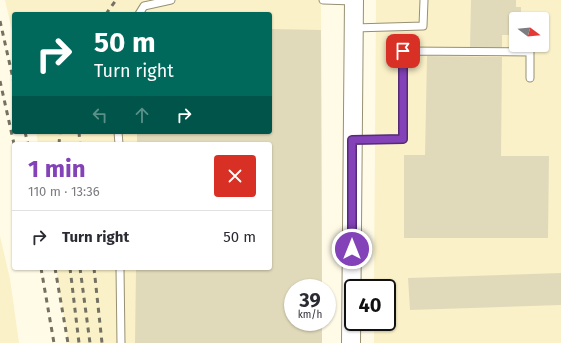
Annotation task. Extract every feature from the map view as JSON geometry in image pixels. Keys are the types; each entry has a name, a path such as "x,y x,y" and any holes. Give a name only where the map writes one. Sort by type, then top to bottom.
{"street":[{"path":"351,343 354,0"}],"lane":[{"path":"140,12 144,6 172,0"},
{"path":"323,0 354,0"},
{"path":"353,28 423,26 424,0"},
{"path":"352,140 403,139 403,51 530,52 530,78"},
{"path":"120,270 121,343"}],"shaded area":[{"path":"5,0 321,0 322,279 284,279 284,331 322,331 322,343 68,343 56,270 272,270 272,142 38,142 36,134 272,134 272,12 12,12 12,30"},
{"path":"376,0 561,0 561,343 374,343 374,331 396,331 396,279 374,279"},
{"path":"0,236 10,279 19,343 0,343"}],"building":[{"path":"471,0 516,0 516,7 521,7 521,12 509,12 509,35 502,35 502,47 470,47"},
{"path":"272,29 321,30 322,279 284,279 284,331 322,331 322,343 135,343 136,270 272,270 272,142 137,142 137,134 272,134"},
{"path":"427,56 502,57 501,156 549,156 548,238 404,238 404,155 425,155"},
{"path":"561,273 561,305 410,310 408,278"}],"railway":[{"path":"107,12 116,0"},
{"path":"0,21 12,74"},
{"path":"0,81 14,142"},
{"path":"26,134 28,142"},
{"path":"59,142 60,134"},
{"path":"79,134 80,142"},
{"path":"41,270 54,343"},
{"path":"55,270 68,343"},
{"path":"70,270 79,343"},
{"path":"80,270 90,343"},
{"path":"94,270 102,343"}],"route":[{"path":"352,249 352,140 403,139 403,51"}]}
